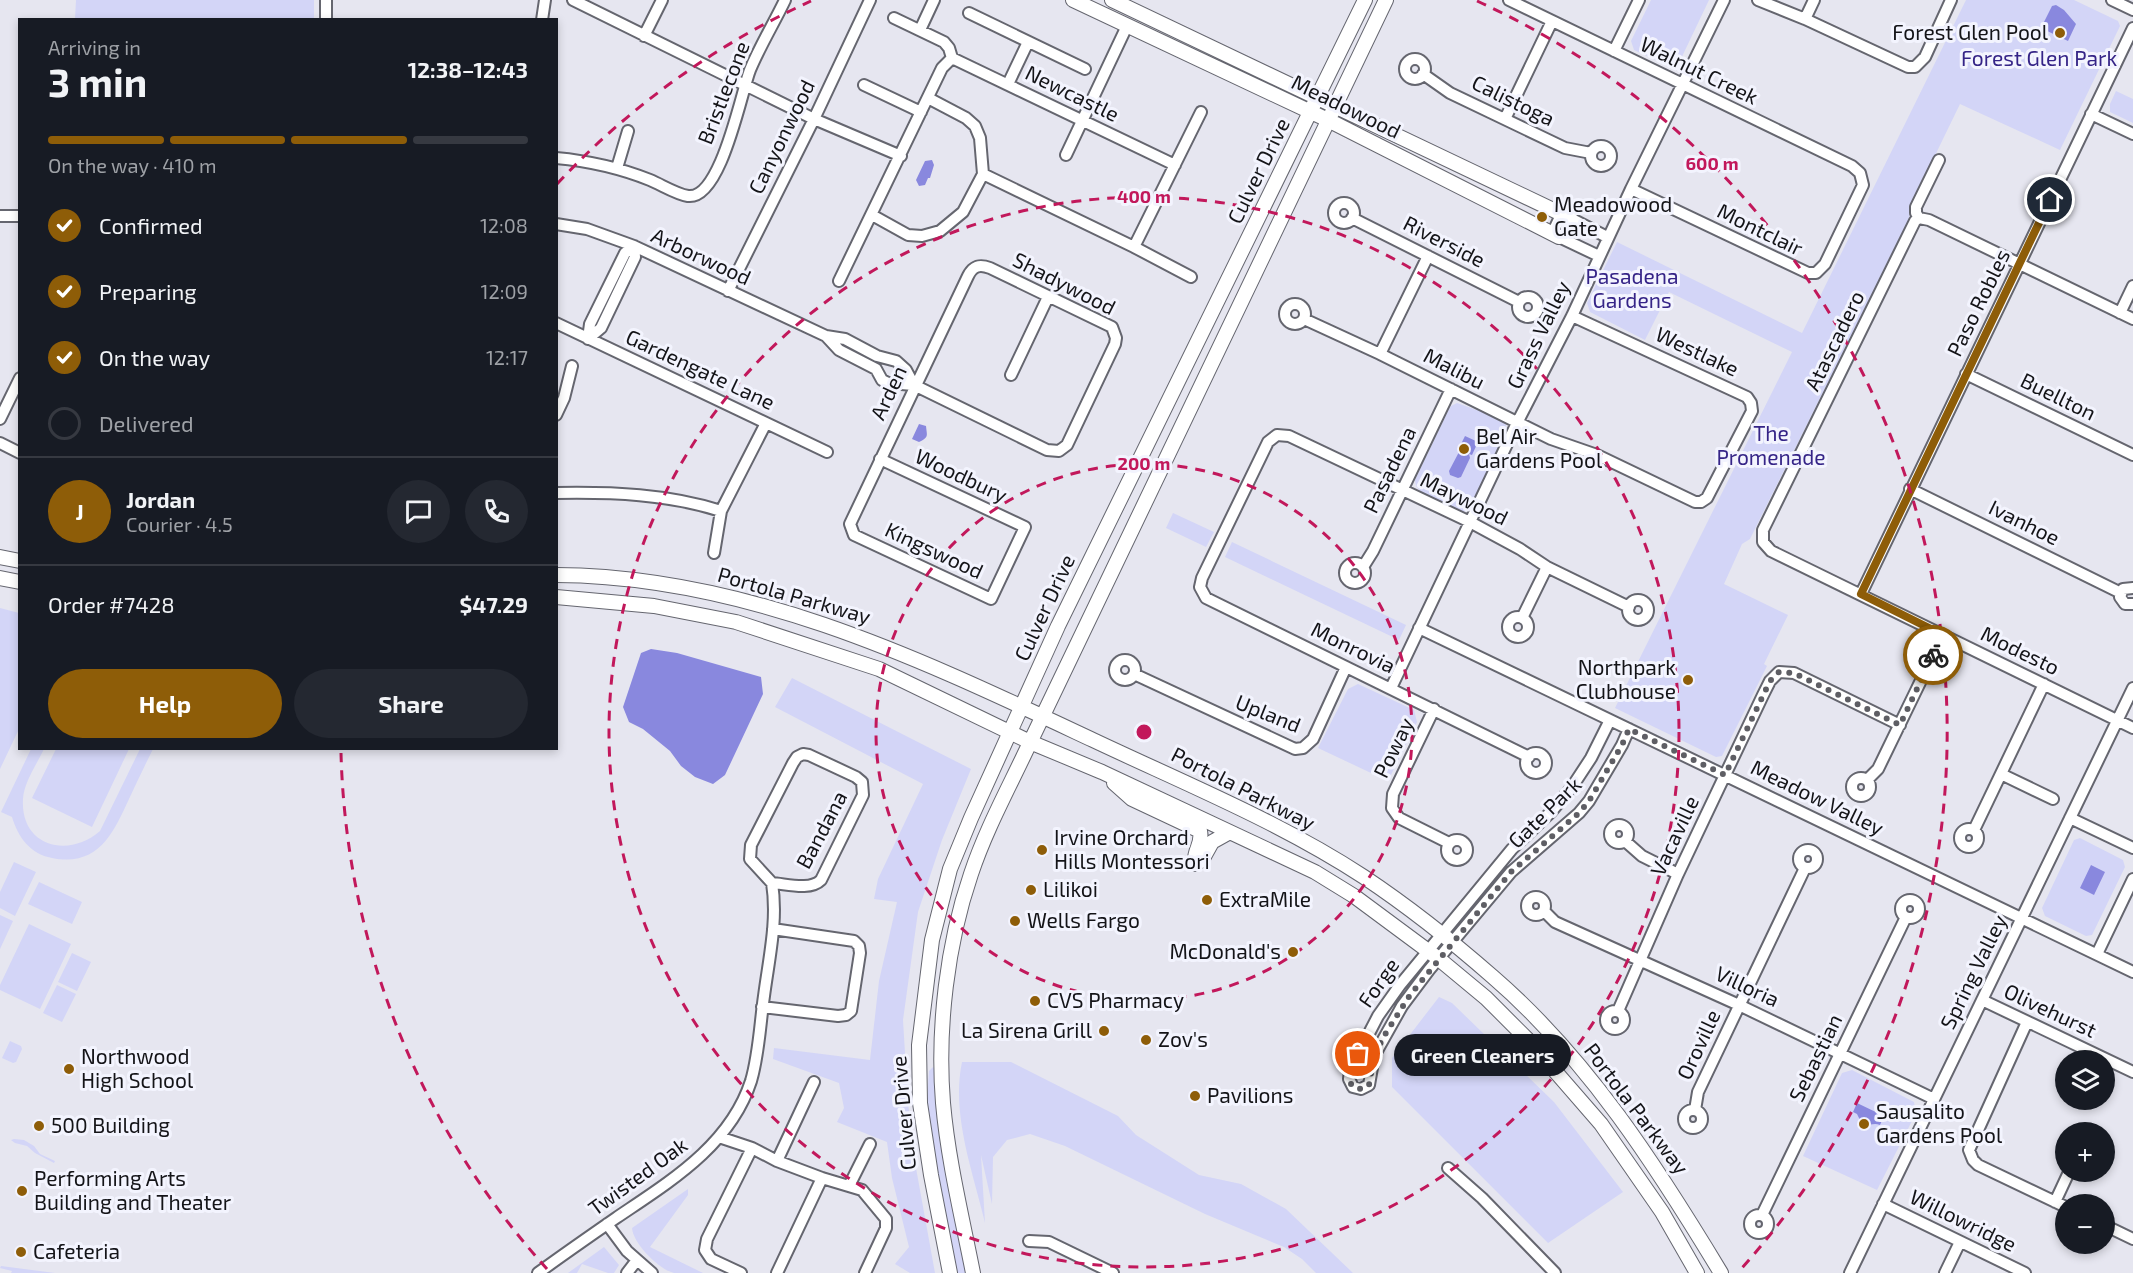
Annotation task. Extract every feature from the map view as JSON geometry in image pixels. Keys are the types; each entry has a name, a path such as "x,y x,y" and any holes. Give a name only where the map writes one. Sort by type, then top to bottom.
{"main road":[{"name":"Meadowood","path":"1073,0 1311,113 1331,113 1566,216"},
{"name":"Meadowood","path":"1112,0 1317,99 1331,113 1556,236"},
{"name":"Culver Drive","path":"950,1273 920,1103 919,1045 922,1004 932,940 950,868 1063,616 1365,0"},
{"name":"Culver Drive","path":"973,1273 949,1153 943,1104 942,1046 949,965 971,875 995,815 1386,0"},
{"path":"0,557 18,561"},
{"name":"Portola Parkway","path":"558,575 656,583 736,598 805,617 887,646 1224,801 1364,877 1495,978 1554,1036 1605,1098 1674,1195 1721,1273"},
{"path":"0,578 18,582"},
{"name":"Portola Parkway","path":"558,597 654,606 736,622 879,669 1030,742 1102,772 1315,872 1354,896 1434,954 1486,998 1528,1040 1600,1125 1662,1212 1697,1273"},
{"path":"1102,772 1132,799 1200,831 1202,840 1194,856 1195,864 1202,860 1212,842 1230,832"}],"street":[{"path":"326,0 326,18"},
{"path":"542,18 545,0"},
{"path":"573,0 814,119 901,156"},
{"path":"644,36 662,0"},
{"name":"Bristlecone","path":"617,168 688,196 695,196 707,188 734,128 750,71 785,0"},
{"name":"Canyonwood","path":"728,291 814,119 870,0"},
{"path":"920,30 934,0"},
{"name":"Walnut Creek","path":"1509,0 1852,166 1860,173 1863,185"},
{"path":"1614,51 1639,0"},
{"name":"Grass Valley","path":"1391,688 1572,316 1607,237 1724,0"},
{"path":"1758,0 1806,19 1900,65 1915,67 1925,57 1952,0"},
{"path":"1806,19 1814,0"},
{"path":"2112,0 2133,10"},
{"path":"969,13 1085,69"},
{"path":"839,281 942,68 952,58 950,48 944,42 894,18"},
{"path":"1505,119 1552,21"},
{"path":"1065,155 1127,26"},
{"name":"Paso Robles","path":"1861,594 2133,28"},
{"path":"1008,84 1028,42"},
{"name":"Newcastle","path":"952,58 1175,165"},
{"name":"Calistoga","path":"1423,74 1450,93 1565,148 1591,153"},
{"path":"864,85 921,112"},
{"path":"872,215 908,235 922,236 940,231 963,212 982,174 980,138 975,126 966,118 928,98"},
{"path":"1134,247 1201,112"},
{"path":"2091,114 2133,134"},
{"path":"558,158 617,168 628,131"},
{"name":"Atascadero","path":"1763,542 1763,530 1915,221 1919,218 1916,207 1939,160"},
{"path":"982,174 1191,277"},
{"name":"Montclair","path":"1631,189 1808,273 1816,273 1825,264 1863,185"},
{"path":"0,216 18,216"},
{"path":"1556,236 1566,216"},
{"name":"Meadowood","path":"1566,216 1607,237"},
{"name":"Riverside","path":"1352,218 1519,302"},
{"path":"1919,218 1929,220 2133,319"},
{"name":"Arborwood","path":"558,225 587,229 634,246 826,336 845,339 877,356 896,360 906,370 914,385"},
{"name":"Meadowood","path":"1556,236 1599,256"},
{"path":"588,339 590,324 625,253 634,246"},
{"path":"1380,354 1428,256"},
{"name":"Shadywood","path":"971,269 983,265 1112,327 1116,338 1115,345 1067,445 1059,451"},
{"name":"Arden","path":"854,535 850,524 971,269"},
{"path":"2120,313 2133,286"},
{"path":"1011,375 1048,297"},
{"name":"Westlake","path":"1572,316 1746,397 1752,411 1730,456"},
{"name":"Malibu","path":"1304,319 1551,439 1597,455 1695,502 1701,502 1707,498 1730,456"},
{"name":"Gardengate Lane","path":"558,324 827,452"},
{"name":"Arborwood","path":"826,336 839,350 876,369 882,380 914,385 1047,450 1059,451"},
{"path":"558,411 564,398 572,366"},
{"name":"Buellton","path":"1966,374 2133,455"},
{"path":"0,419 18,382"},
{"name":"Pasadena","path":"1363,567 1373,551 1451,389"},
{"path":"714,553 721,511 766,423"},
{"name":"Maywood","path":"1277,435 1289,436 1470,522 1520,549 1547,567 1629,607"},
{"name":"Monrovia","path":"1277,435 1268,442 1200,582 1201,591 1206,598 1529,757"},
{"path":"0,443 18,452"},
{"name":"Woodbury","path":"880,459 1025,527"},
{"name":"Ivanhoe","path":"1911,489 2121,593 2125,604 2133,604"},
{"path":"558,493 667,497 721,511"},
{"name":"Kingswood","path":"854,535 991,599 1025,527"},
{"name":"Modesto","path":"1763,542 1771,551 2133,728"},
{"path":"1522,618 1547,567"},
{"path":"2121,593 2127,587 2133,588"},
{"name":"Meadow Valley","path":"1419,628 2133,972"},
{"path":"1867,780 1878,769 1943,635"},
{"name":"Upland","path":"1134,674 1295,749 1303,748 1313,739 1346,667"},
{"name":"Vacaville","path":"1618,1011 1678,874 1770,681 1779,672 1794,673 1900,725"},
{"path":"1974,831 2044,684"},
{"name":"Spring Valley","path":"1850,1273 2133,688"},
{"name":"Poway","path":"1434,710 1393,794 1392,808 1399,818 1449,843"},
{"name":"Gate Park","path":"1447,939 1512,849 1551,813 1572,787 1610,720"},
{"name":"Gate Park","path":"1447,939 1511,872 1579,813 1604,778 1629,729"},
{"name":"Bandana","path":"809,754 862,782 863,795 821,880 816,885 772,883 750,859 749,854 796,757 809,754"},
{"path":"1585,767 1604,778"},
{"path":"2001,774 2053,799"},
{"path":"2070,818 2133,848"},
{"path":"1625,841 1642,856 1678,874"},
{"name":"Oroville","path":"1695,1110 1698,1092 1805,868"},
{"path":"2097,954 2133,879"},
{"name":"Twisted Oak","path":"538,1273 667,1184 696,1161 719,1137 739,1108 751,1081 762,1007 773,929 775,903 772,883"},
{"name":"Villoria","path":"1544,911 1555,922 1739,1005 1934,1100"},
{"name":"Sebastian","path":"1762,1215 1906,917"},
{"path":"762,1007 846,1015 851,1011 860,953 859,946 854,941 773,929"},
{"name":"Forge","path":"1434,954 1384,1036 1371,1064 1369,1085 1361,1089 1353,1087 1348,1074 1366,1038 1400,985 1447,939"},
{"name":"Olivehurst","path":"1982,1000 2133,1072"},
{"path":"2027,1022 1969,1150 1978,1165 2055,1202"},
{"path":"777,1161 814,1082"},
{"path":"719,1137 752,1148 777,1161 822,1178 862,1190 886,1220 886,1228 865,1273"},
{"path":"849,1186 870,1144"},
{"path":"741,1273 711,1259 705,1250 707,1239 752,1148"},
{"path":"1448,1168 1504,1219 1555,1273"},
{"path":"777,1273 822,1178"},
{"name":"Willowridge","path":"1883,1204 2025,1273"},
{"path":"607,1224 627,1251 652,1273"},
{"path":"2115,1230 2133,1239"},
{"path":"1029,1241 1049,1242 1106,1272"},
{"path":"1945,1273 1960,1242"},
{"path":"627,1273 637,1260"}],"green space":[{"path":"76,0 314,0 314,18 75,18"},
{"path":"1651,0 1709,0 1678,65 1669,66 1634,50 1631,41"},
{"path":"1966,0 2074,0 2118,21 2120,26 2060,150 1960,104 1910,207 1909,219 1750,539 1742,544 1724,584 1788,615 1764,664 1767,666 1722,756 1716,757 1615,708 1792,352 1669,292 1645,340 1590,312 1587,303 1617,242 1802,333"},
{"path":"2116,91 2133,99 2133,123 2110,112 2110,104"},
{"name":"Bel Air Gardens Pool","path":"1457,403 1499,418 1505,423 1508,431 1477,494 1474,505 1467,511 1458,512 1422,493 1416,486 1415,480 1448,411"},
{"path":"1173,513 1214,532 1206,547 1166,528"},
{"path":"1232,542 1406,625 1399,640 1225,557"},
{"path":"0,608 18,613 18,731 0,769"},
{"path":"792,678 971,769 942,840 918,912 903,1020 908,1103 916,1168 935,1273 910,1273 895,1264 909,1247 892,1178 887,1142 837,1122 844,1108 839,1083 773,1059 774,1048 870,1060 879,981 897,902 874,899 878,879 923,784 775,707"},
{"path":"1358,684 1414,710 1417,722 1388,781 1318,748 1348,689"},
{"path":"31,750 43,750 31,773 23,799 24,815 29,828 48,843 61,846 87,840 100,831 140,750 153,750 110,835 92,853 81,858 52,858 37,853 21,838 12,817 1,812"},
{"path":"56,750 129,750 92,827 32,798"},
{"path":"2080,838 2123,860 2125,867 2092,935 2086,936 2045,916 2042,908 2074,840"},
{"path":"14,862 36,872 15,916 0,908 0,892"},
{"path":"39,882 82,902 72,924 28,904"},
{"path":"0,915 13,921 0,949"},
{"path":"29,924 71,944 40,1009 0,990 0,985"},
{"path":"72,953 91,962 77,991 58,982"},
{"path":"57,985 76,994 62,1022 43,1013"},
{"path":"1439,997 1452,1003 1554,1102 1623,1192 1548,1243 1392,1087 1392,1058"},
{"path":"10,1041 21,1046 22,1049 16,1062 13,1063 2,1058"},
{"path":"962,1062 1011,1062 1118,1116 1136,1135 1199,1175 1241,1184 1286,1209 1353,1273 1316,1273 1302,1259 1284,1247 1205,1214 1065,1146 1030,1134 1007,1140 993,1157 992,1204 981,1155 985,1223 961,1123 959,1082"},
{"path":"933,1067 967,1273 957,1273 936,1172 928,1096 929,1071"},
{"path":"1852,1070 1914,1102 1916,1113 1877,1190 1803,1156 1842,1073"},
{"path":"11,1140 24,1140 34,1146 40,1154 55,1161 54,1163 27,1146"},
{"path":"688,1189 688,1195 650,1247 703,1273 668,1271 654,1261 633,1234 632,1228"},
{"path":"604,1247 619,1265 614,1273 582,1264 577,1273 568,1273"},
{"path":"1,1266 55,1273 11,1273 12,1271 0,1268"}],"shaded area":[{"path":"2056,5 2064,10 2076,24 2068,41 2041,28 2052,6"},
{"path":"932,160 934,165 930,178 925,185 919,186 916,180 925,161"},
{"path":"919,424 926,426 927,434 919,442 912,439"},
{"path":"1465,436 1478,442 1472,455 1469,454 1470,458 1461,477 1458,478 1450,475 1449,471 1462,450 1459,448"},
{"path":"651,649 677,653 761,677 763,694 725,775 713,784 695,777 681,766 670,751 643,729 629,722 623,707 641,653"},
{"path":"2091,865 2105,872 2094,895 2080,888"},
{"path":"1857,1103 1884,1116 1880,1125 1862,1124 1857,1114 1853,1112"}],"way so far":[{"path":"1358,1054 1348,1074 1350,1084 1361,1089 1369,1085 1374,1056 1402,1006 1418,984 1511,872 1579,813 1589,801 1629,729 1725,775 1770,681 1779,672 1794,673 1900,725 1933,655"}],"place":[{"name":"Forest Glen Pool","path":"2060,33"},
{"name":"Meadowood Gate","path":"1542,217"},
{"name":"Bel Air Gardens Pool","path":"1464,449"},
{"name":"Northpark Clubhouse","path":"1688,680"},
{"name":"Irvine Orchard Hills Montessori","path":"1042,850"},
{"name":"Lilikoi","path":"1031,890"},
{"name":"ExtraMile","path":"1207,900"},
{"name":"Wells Fargo","path":"1015,921"},
{"name":"McDonald's","path":"1293,952"},
{"name":"CVS Pharmacy","path":"1035,1001"},
{"name":"La Sirena Grill","path":"1104,1031"},
{"name":"Zov's","path":"1146,1040"},
{"name":"Green Cleaners","path":"1358,1054"},
{"name":"Northwood High School","path":"69,1069"},
{"name":"Pavilions","path":"1195,1096"},
{"name":"Sausalito Gardens Pool","path":"1864,1124"},
{"name":"500 Building","path":"39,1126"},
{"name":"Performing Arts Building and Theater","path":"22,1191"},
{"name":"Cafeteria","path":"21,1252"}],"route":[{"path":"1933,655 1943,635 1861,594 2050,200"}],"park label":[{"name":"Forest Glen Park","path":"2039,59"},
{"name":"Pasadena Gardens","path":"1632,289"},
{"name":"The Promenade","path":"1771,446"}]}
